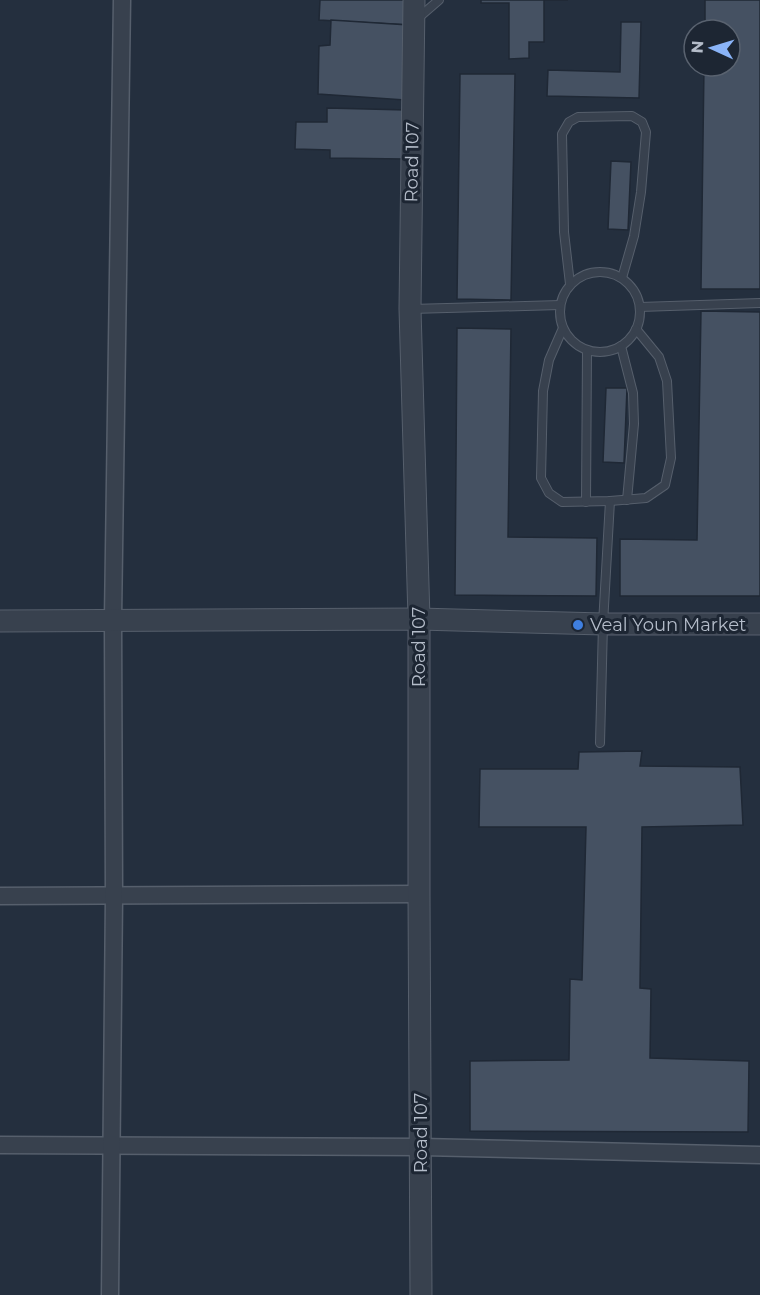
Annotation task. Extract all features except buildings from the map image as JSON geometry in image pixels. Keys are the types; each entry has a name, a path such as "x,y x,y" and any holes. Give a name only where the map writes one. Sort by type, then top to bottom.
{"street":[{"path":"110,1295 114,897 113,619 122,0"},
{"name":"Road 107","path":"414,11 410,309 419,619 418,894 422,1147 421,1295"},
{"path":"0,621 419,619 603,624 760,624"},
{"path":"0,896 418,894"},
{"path":"0,1145 422,1147 760,1155"}],"lane":[{"path":"414,11 439,0"},
{"path":"570,284 564,232 562,134 569,122 578,117 632,116 642,122 646,132 641,192 634,236 622,278"},
{"path":"590,273 612,273 622,278 637,296 640,307 636,329 621,346 610,351 587,350 577,345 563,328 560,316 560,305 570,284 590,273"},
{"path":"640,307 760,303"},
{"path":"410,309 560,305"},
{"path":"563,328 549,360 543,391 541,478 549,494 562,502 646,498 665,485 671,458 667,381 659,357 636,329"},
{"path":"621,346 633,393 634,424 627,500"},
{"path":"586,502 587,350"},
{"path":"600,743 603,624 610,501"}],"place":[{"name":"Veal Youn Market","path":"578,625"}]}
